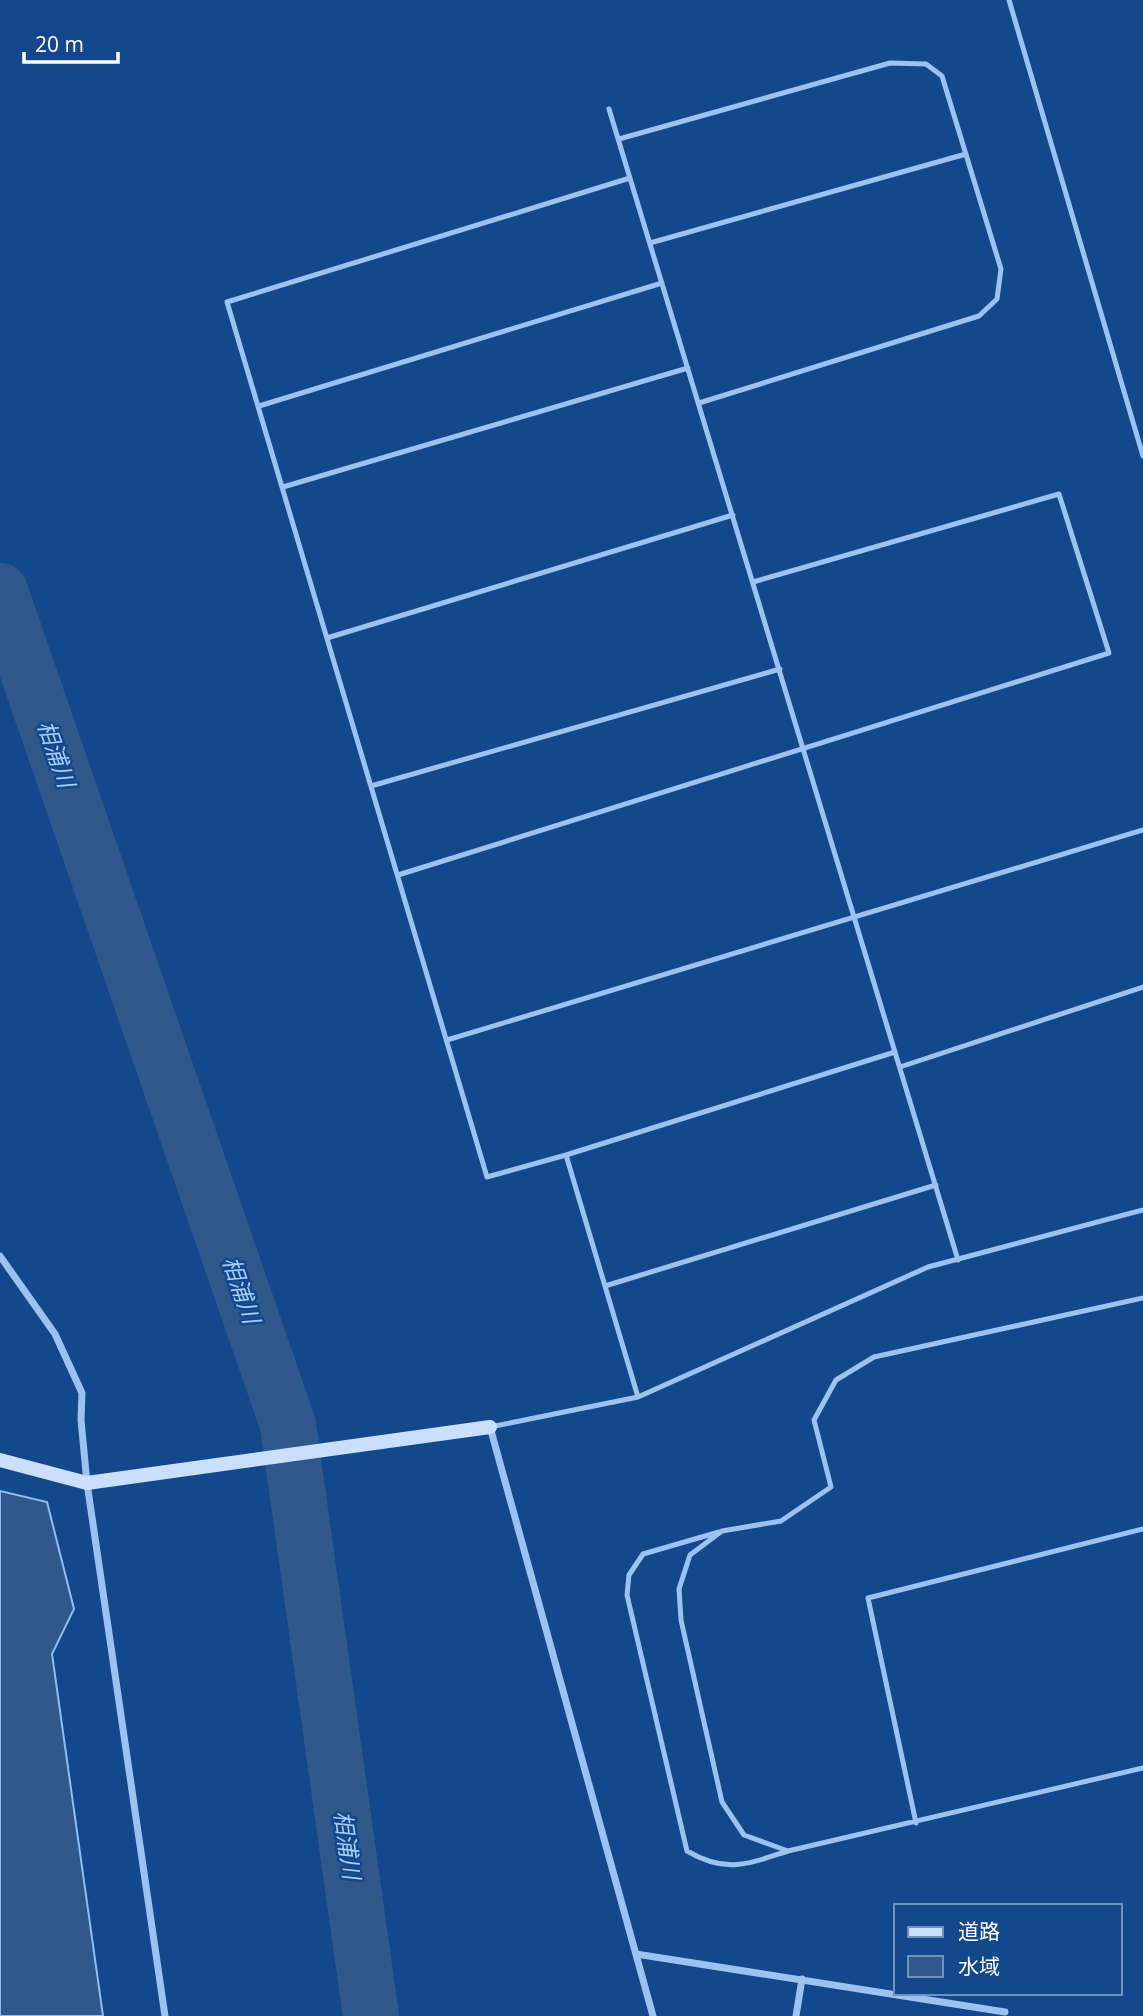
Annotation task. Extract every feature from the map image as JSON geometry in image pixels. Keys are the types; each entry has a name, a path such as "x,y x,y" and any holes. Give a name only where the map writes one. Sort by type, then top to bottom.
{"street":[{"path":"0,1256 55,1334 82,1393 81,1420 88,1483 165,2016"},
{"path":"0,1460 88,1483 490,1427 653,2016"},
{"path":"636,1954 894,1994"},
{"path":"796,2016 802,1979"},
{"path":"901,1995 1005,2012"},
{"path":"973,2016 975,2007"}],"lane":[{"path":"1009,0 1143,456"},
{"path":"619,139 890,62 926,64 942,76 966,154 1000,269 997,299 979,316 699,403"},
{"path":"609,109 958,1259"},
{"path":"650,243 966,154"},
{"path":"631,178 227,302 487,1177 566,1155 895,1052"},
{"path":"259,406 662,283"},
{"path":"283,487 688,368"},
{"path":"398,875 1109,653 1059,494 753,582"},
{"path":"327,638 733,515"},
{"path":"371,786 780,669"},
{"path":"447,1040 1143,831"},
{"path":"900,1066 1143,987"},
{"path":"566,1155 638,1398"},
{"path":"605,1286 936,1185"},
{"path":"490,1427 638,1398 928,1267 1143,1210"},
{"path":"1143,1298 874,1357 836,1380 814,1420 831,1487 781,1521 722,1531 643,1554 629,1575 627,1595 687,1851 709,1864 743,1865 788,1851 1143,1768"},
{"path":"916,1823 868,1598 1143,1529"},
{"path":"722,1531 690,1555 679,1589 681,1620 722,1802 744,1835 788,1851"}],"water":[{"path":"0,1491 47,1502 74,1609 52,1654 103,2016 0,2016"}],"waterway":[{"name":"相浦川","path":"0,591 288,1425 371,2016"}]}
